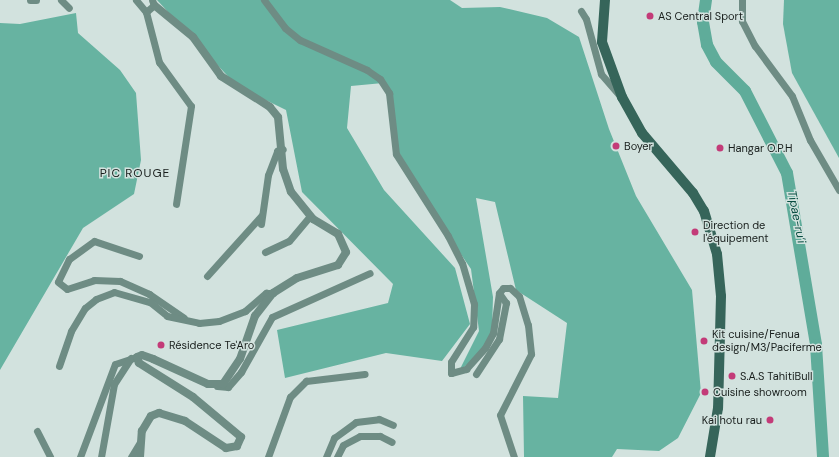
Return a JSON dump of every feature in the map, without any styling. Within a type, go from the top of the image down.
[{"type":"main road","points":[[606,0],[602,42],[622,97],[642,133],[693,193],[704,211],[717,254],[721,296],[718,419],[710,457]]},
{"type":"street","points":[[30,0],[36,0]]},
{"type":"street","points":[[61,0],[69,8]]},
{"type":"street","points":[[136,0],[146,12],[158,62],[192,106],[176,204]]},
{"type":"street","points":[[264,0],[285,28],[300,40],[367,70],[380,79],[389,93],[396,154],[451,243],[474,304],[473,327],[451,362],[451,373],[466,369],[485,348],[493,332],[498,293]]},
{"type":"street","points":[[742,0],[745,27],[792,96],[810,140],[839,190]]},
{"type":"street","points":[[146,12],[153,2],[193,37],[221,76],[270,107],[278,117],[286,181],[297,202],[310,216],[342,239],[346,252],[343,260],[328,271],[297,278],[273,293],[255,316],[237,366],[223,384],[216,386]]},
{"type":"street","points":[[581,12],[586,19],[601,74],[622,97]]},
{"type":"street","points":[[261,224],[261,216],[274,156],[283,149]]},
{"type":"street","points":[[207,276],[261,216]]},
{"type":"street","points":[[264,252],[289,241],[310,216]]},
{"type":"street","points":[[139,256],[94,241],[70,259],[58,282],[67,289],[94,280],[120,281],[150,294],[187,320]]},
{"type":"street","points":[[80,457],[88,441],[108,378],[115,364],[142,355],[216,386],[228,387],[234,380],[272,317],[370,273]]},
{"type":"street","points":[[498,293],[510,288],[519,296],[532,342],[528,366],[500,415],[514,457]]},
{"type":"street","points":[[59,366],[71,332],[85,308],[96,299],[114,292],[150,302],[167,316],[187,320],[219,321],[245,311],[266,293],[273,293]]},
{"type":"street","points":[[476,374],[499,339],[506,303],[498,293]]},
{"type":"street","points":[[131,457],[140,442],[150,418],[159,413],[184,421],[226,448],[237,446],[241,437],[193,397],[139,363],[134,358]]},
{"type":"street","points":[[101,457],[114,384],[134,358]]},
{"type":"street","points":[[268,457],[290,397],[306,381],[365,374]]},
{"type":"street","points":[[326,457],[334,438],[356,422],[379,419],[393,425]]},
{"type":"street","points":[[37,431],[50,457]]},
{"type":"street","points":[[337,457],[343,445],[360,436],[380,436],[392,442]]},
{"type":"street","points":[[140,442],[140,457]]},
{"type":"green space","points":[[157,0],[450,0],[462,8],[500,7],[547,18],[579,37],[609,129],[636,196],[692,290],[701,393],[678,438],[659,451],[617,449],[612,457],[524,457],[523,396],[558,398],[567,323],[516,290],[495,202],[476,198],[493,297],[492,330],[480,354],[459,371],[479,331],[471,269],[415,187],[393,139],[390,93],[383,83],[351,86],[347,128],[384,190],[455,268],[470,324],[442,361],[386,353],[285,378],[277,330],[388,303],[393,284],[302,192],[286,110],[237,86]]},
{"type":"green space","points":[[784,0],[839,0],[839,158],[792,73],[783,24]]},
{"type":"green space","points":[[76,13],[78,33],[120,70],[136,93],[141,160],[134,194],[83,228],[0,370],[0,23],[20,24]]},
{"type":"waterway","name":"Tipae-ru’i","points":[[706,0],[703,22],[707,45],[716,62],[745,91],[787,173],[816,345],[823,457]]},
{"type":"place","name":"AS Central Sport","points":[[650,16]]},
{"type":"place","name":"Boyer","points":[[616,146]]},
{"type":"place","name":"Hangar O.P.H","points":[[720,148]]},
{"type":"place","name":"Direction de l'équipement","points":[[695,232]]},
{"type":"place","name":"Kit cuisine/Fenua design/M3/Paciferme","points":[[704,341]]},
{"type":"place","name":"Résidence Te'Aro","points":[[161,345]]},
{"type":"place","name":"S.A.S TahitiBull","points":[[732,376]]},
{"type":"place","name":"Cuisine showroom","points":[[705,392]]},
{"type":"place","name":"Kai hotu rau","points":[[770,420]]},
{"type":"district","name":"PIC ROUGE","points":[[135,174]]}]
